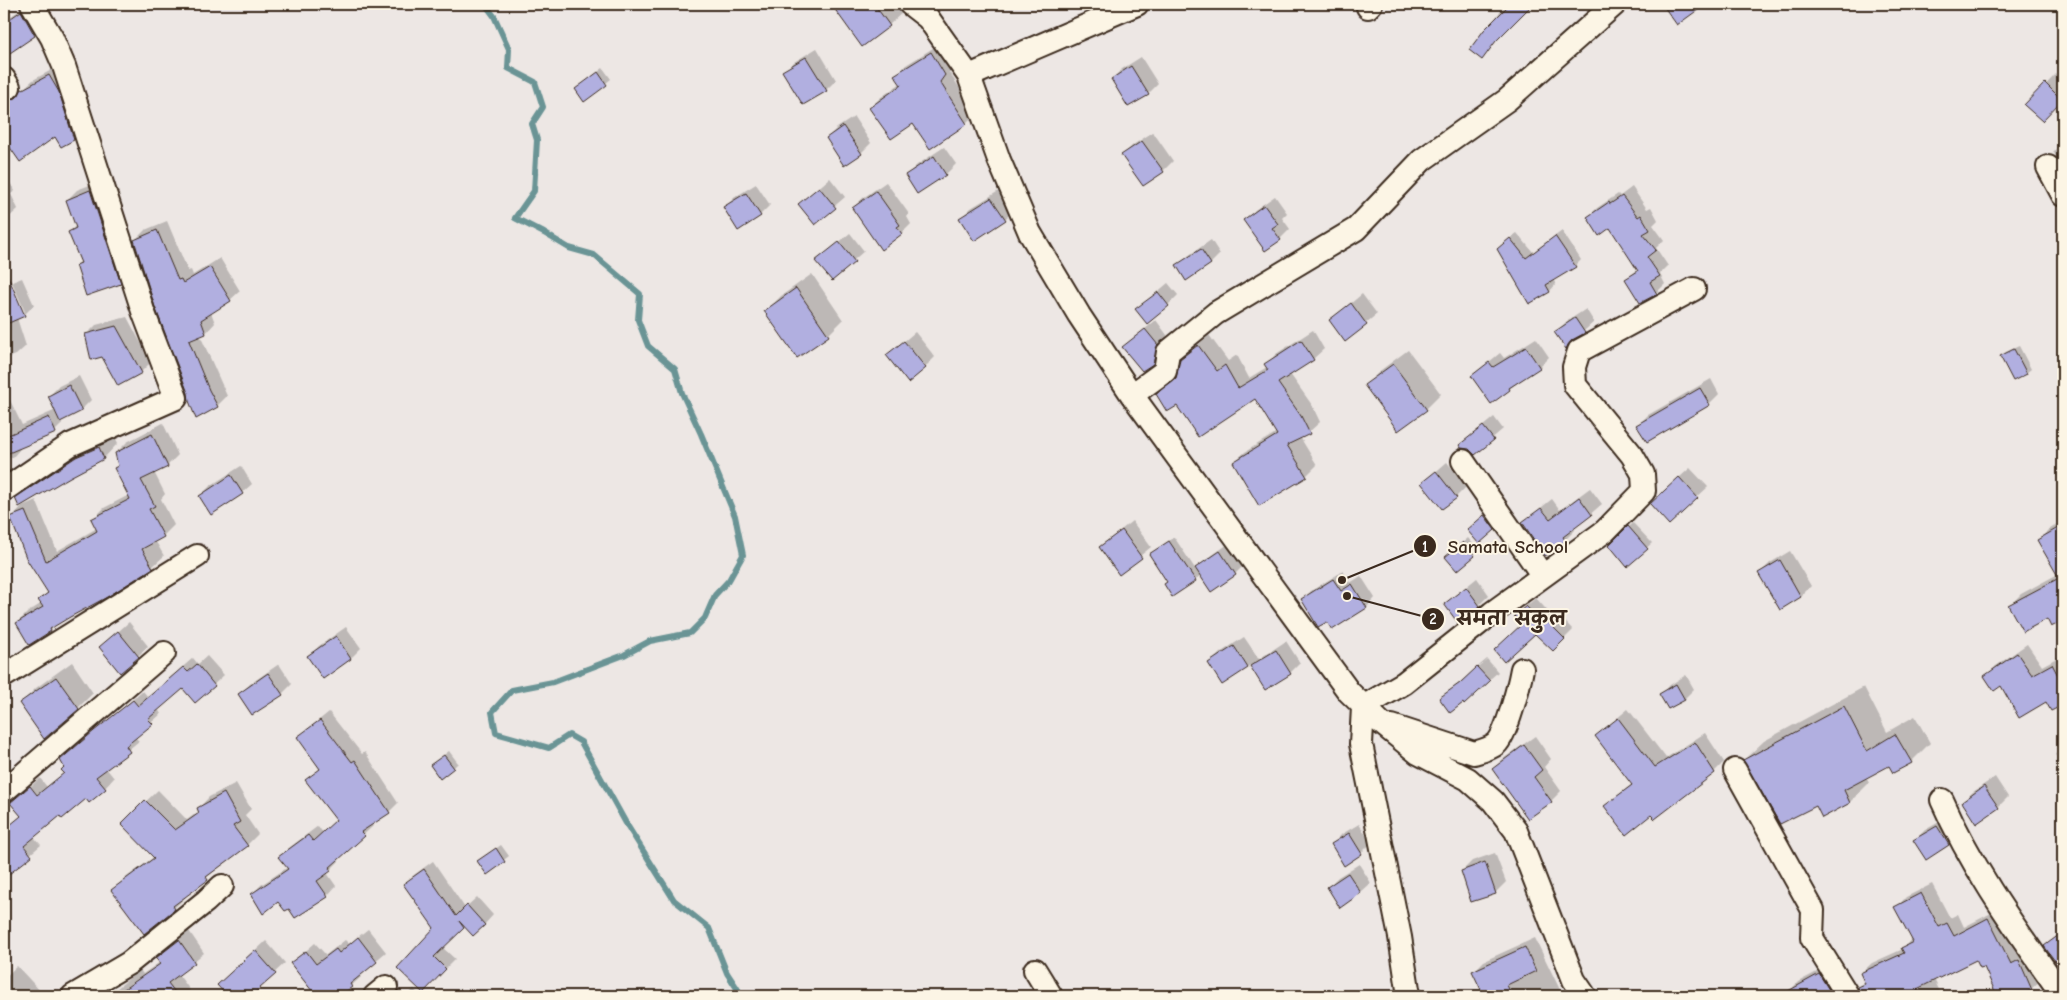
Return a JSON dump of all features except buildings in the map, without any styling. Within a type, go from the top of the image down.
[{"type":"street","points":[[4,490],[70,445],[176,398],[143,312],[64,66],[52,38],[32,4]]},
{"type":"street","points":[[910,4],[928,18],[969,76],[999,160],[1030,233],[1079,315],[1132,396],[1349,692],[1363,707],[1418,753],[1468,779],[1481,789],[1516,831],[1574,980],[1584,996]]},
{"type":"street","points":[[969,76],[1137,4]]},
{"type":"street","points":[[1132,396],[1165,371],[1168,352],[1216,313],[1356,229],[1422,160],[1507,100],[1615,4]]},
{"type":"street","points":[[2048,167],[2063,196]]},
{"type":"street","points":[[1363,707],[1404,682],[1492,613],[1605,531],[1644,491],[1643,474],[1632,455],[1575,386],[1574,367],[1579,351],[1694,289]]},
{"type":"street","points":[[1462,461],[1543,576]]},
{"type":"street","points":[[4,676],[197,556]]},
{"type":"street","points":[[4,791],[164,653]]},
{"type":"street","points":[[1380,722],[1474,753],[1485,750],[1497,743],[1514,705],[1522,669]]},
{"type":"street","points":[[1363,707],[1361,744],[1400,937],[1409,996]]},
{"type":"street","points":[[1735,770],[1813,910],[1812,938],[1848,996]]},
{"type":"street","points":[[1942,800],[1955,830],[1998,903],[2063,996]]},
{"type":"street","points":[[72,996],[129,963],[222,886]]},
{"type":"street","points":[[1035,970],[1051,996]]},
{"type":"waterway","points":[[485,4],[494,16],[509,49],[508,68],[535,82],[543,107],[532,124],[537,140],[534,191],[515,218],[569,248],[594,255],[640,294],[638,320],[648,346],[675,369],[682,393],[735,516],[743,555],[729,580],[715,595],[705,618],[690,633],[650,641],[624,655],[553,682],[512,690],[492,712],[496,733],[549,748],[569,735],[581,742],[627,825],[674,900],[709,928],[727,973],[742,996]]},
{"type":"place","name":"Samata School","points":[[1342,580]]},
{"type":"place","name":"समता सकुल","points":[[1347,596]]}]
